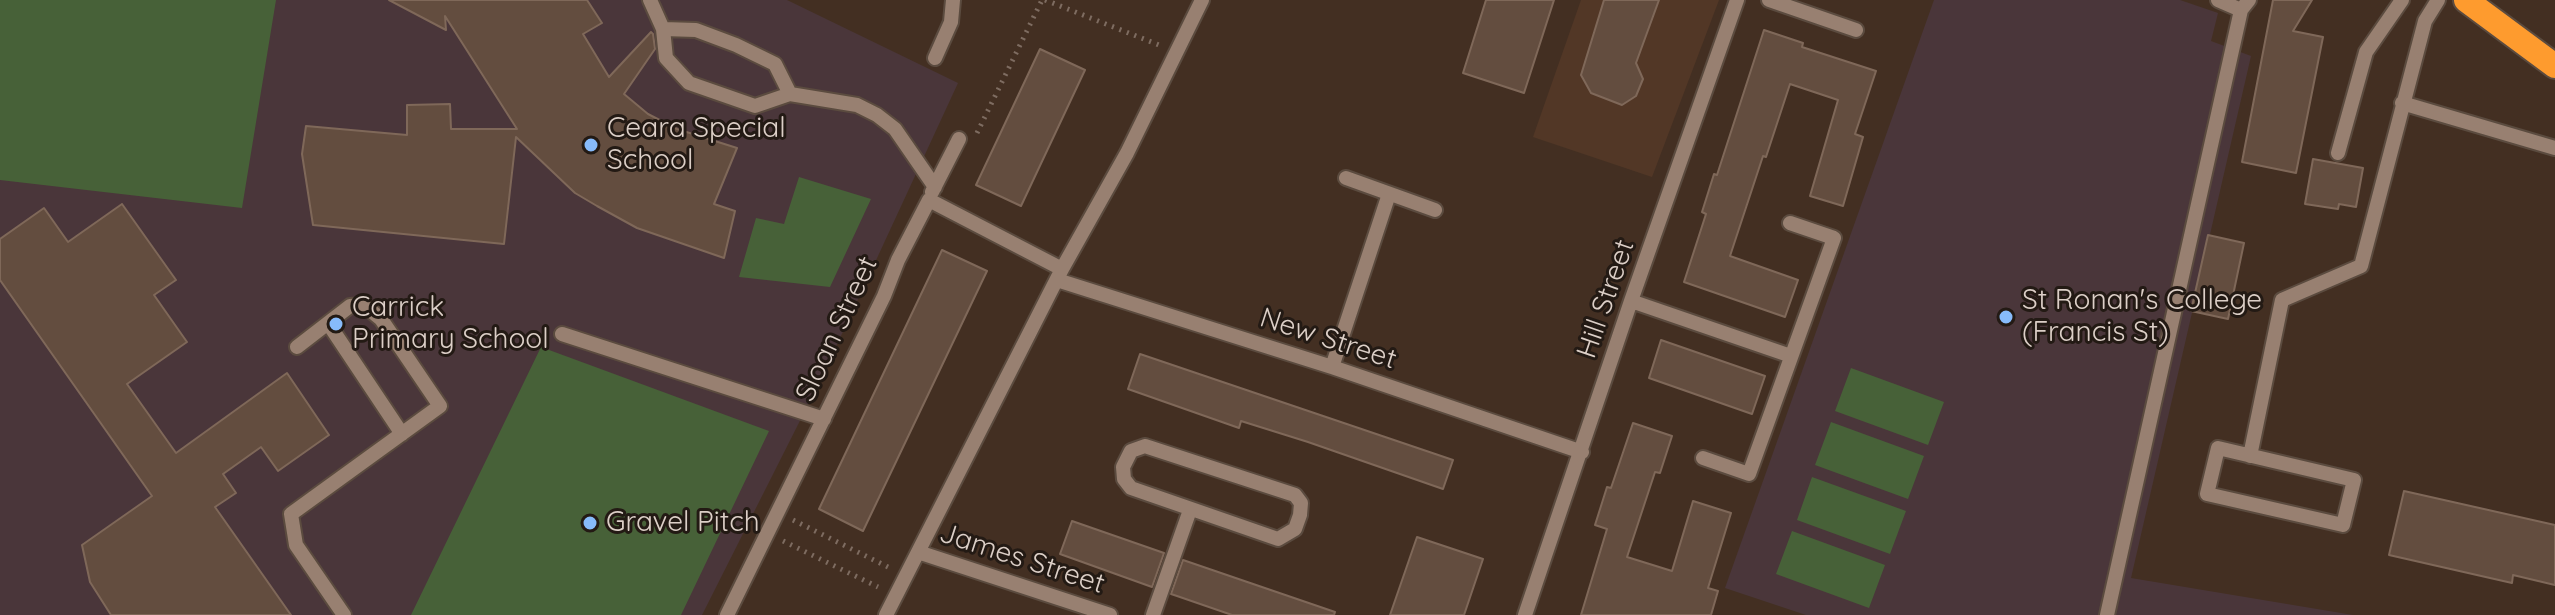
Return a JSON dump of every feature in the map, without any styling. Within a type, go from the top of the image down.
[{"type":"highway","points":[[2468,1],[2555,66]]},
{"type":"street","points":[[650,0],[663,29],[666,58],[689,83],[755,106],[790,94],[857,105],[877,115],[895,129],[932,193],[1060,274]]},
{"type":"street","points":[[935,58],[951,22],[953,0]]},
{"type":"street","points":[[886,615],[1060,274],[1127,153],[1202,0]]},
{"type":"street","name":"Hill Street","points":[[1525,615],[1737,0]]},
{"type":"street","points":[[1769,0],[1856,30]]},
{"type":"street","points":[[2107,615],[2245,5],[2218,0]]},
{"type":"street","points":[[2338,153],[2366,52],[2402,0]]},
{"type":"street","points":[[2250,456],[2282,300],[2361,266],[2425,21],[2438,0]]},
{"type":"street","points":[[663,29],[696,30],[775,64],[790,94]]},
{"type":"street","points":[[2402,103],[2555,148]]},
{"type":"street","name":"Sloan Street","points":[[727,615],[959,139]]},
{"type":"street","points":[[1346,178],[1435,210]]},
{"type":"street","points":[[1332,367],[1389,194]]},
{"type":"street","points":[[1703,458],[1749,474],[1834,238],[1790,223]]},
{"type":"street","name":"New Street","points":[[1060,274],[1582,452]]},
{"type":"street","points":[[1631,301],[1791,356]]},
{"type":"street","points":[[297,347],[350,306],[364,305],[381,319],[440,406],[291,514],[296,545],[344,615]]},
{"type":"street","points":[[328,323],[402,434]]},
{"type":"street","points":[[562,334],[824,419]]},
{"type":"street","points":[[1145,446],[1295,495],[1301,503],[1295,529],[1278,539],[1190,510],[1131,488],[1124,479],[1123,467],[1131,451],[1145,446]]},
{"type":"street","points":[[2218,448],[2250,456],[2354,480],[2343,525],[2207,494],[2218,448]]},
{"type":"street","points":[[1153,615],[1190,510]]},
{"type":"street","name":"James Street","points":[[918,552],[1110,615]]},
{"type":"path","points":[[959,139],[976,136],[1044,0],[1176,52]]},
{"type":"path","points":[[778,513],[906,575]]},
{"type":"path","points":[[767,534],[896,596]]},
{"type":"shaded area","name":"Carrick Primary School","points":[[0,0],[787,0],[958,83],[822,377],[702,615],[0,615]]},
{"type":"shaded area","points":[[1581,0],[1719,0],[1652,177],[1533,137]]},
{"type":"shaded area","name":"St Ronan's College (Francis St)","points":[[1934,0],[2180,0],[2218,13],[2211,41],[2251,56],[2131,578],[2353,615],[1806,615],[1725,588]]},
{"type":"green space","points":[[0,0],[276,0],[242,208],[0,180]]},
{"type":"green space","points":[[799,177],[871,199],[830,287],[739,277],[756,218],[784,224]]},
{"type":"green space","name":"Gravel Pitch","points":[[541,347],[769,431],[681,615],[411,615]]},
{"type":"green space","points":[[1851,368],[1944,402],[1928,445],[1835,411]]},
{"type":"green space","points":[[1831,422],[1924,456],[1908,499],[1815,465]]},
{"type":"green space","points":[[1812,477],[1906,511],[1890,554],[1797,520]]},
{"type":"green space","points":[[1792,531],[1885,565],[1869,608],[1776,574]]},
{"type":"building","points":[[389,0],[587,0],[602,23],[583,34],[609,77],[651,32],[655,49],[624,94],[648,114],[677,129],[737,148],[714,204],[735,211],[724,258],[637,228],[597,206],[575,193],[516,137],[504,244],[313,225],[302,154],[306,126],[407,135],[407,105],[450,104],[451,129],[517,129],[445,16],[446,30]]},
{"type":"building","points":[[1486,0],[1554,0],[1524,93],[1463,73]]},
{"type":"building","points":[[1604,0],[1659,0],[1636,63],[1643,79],[1636,96],[1622,105],[1591,93],[1581,75]]},
{"type":"building","points":[[2273,0],[2312,0],[2293,31],[2323,37],[2296,173],[2242,162]]},
{"type":"building","points":[[1764,30],[1803,43],[1802,47],[1876,71],[1855,134],[1863,137],[1843,206],[1810,196],[1838,100],[1790,84],[1766,157],[1763,156],[1730,256],[1798,280],[1785,317],[1684,282],[1706,214],[1702,212],[1714,174],[1717,175]]},
{"type":"building","points":[[1040,49],[1085,70],[1021,206],[976,185]]},
{"type":"building","points":[[2313,159],[2363,168],[2356,207],[2339,204],[2338,209],[2305,204]]},
{"type":"building","points":[[122,204],[176,280],[154,295],[187,342],[127,384],[176,453],[287,373],[329,435],[278,471],[261,447],[223,474],[236,493],[215,507],[291,615],[111,615],[90,582],[82,545],[152,496],[0,280],[0,239],[44,208],[68,242]]},
{"type":"building","points":[[2208,235],[2244,243],[2228,319],[2191,311]]},
{"type":"building","points":[[942,250],[987,271],[863,531],[819,509]]},
{"type":"building","points":[[1661,340],[1765,376],[1752,414],[1649,378]]},
{"type":"building","points":[[1140,354],[1453,460],[1443,489],[1308,442],[1241,421],[1239,428],[1128,389]]},
{"type":"building","points":[[1633,423],[1672,436],[1660,473],[1655,472],[1627,557],[1672,571],[1693,501],[1731,513],[1708,588],[1718,591],[1711,615],[1581,615],[1607,529],[1595,525]]},
{"type":"building","points":[[2404,491],[2555,525],[2555,585],[2513,575],[2512,583],[2389,555]]},
{"type":"building","points":[[1072,521],[1164,553],[1152,587],[1060,554]]},
{"type":"building","points":[[1417,537],[1483,559],[1464,615],[1390,615]]},
{"type":"building","points":[[1183,560],[1335,612],[1334,615],[1232,615],[1171,594]]},
{"type":"place","name":"Ceara Special School","points":[[591,145]]},
{"type":"place","name":"St Ronan's College (Francis St)","points":[[2006,317]]},
{"type":"place","name":"Carrick Primary School","points":[[336,324]]},
{"type":"place","name":"Gravel Pitch","points":[[590,523]]}]
